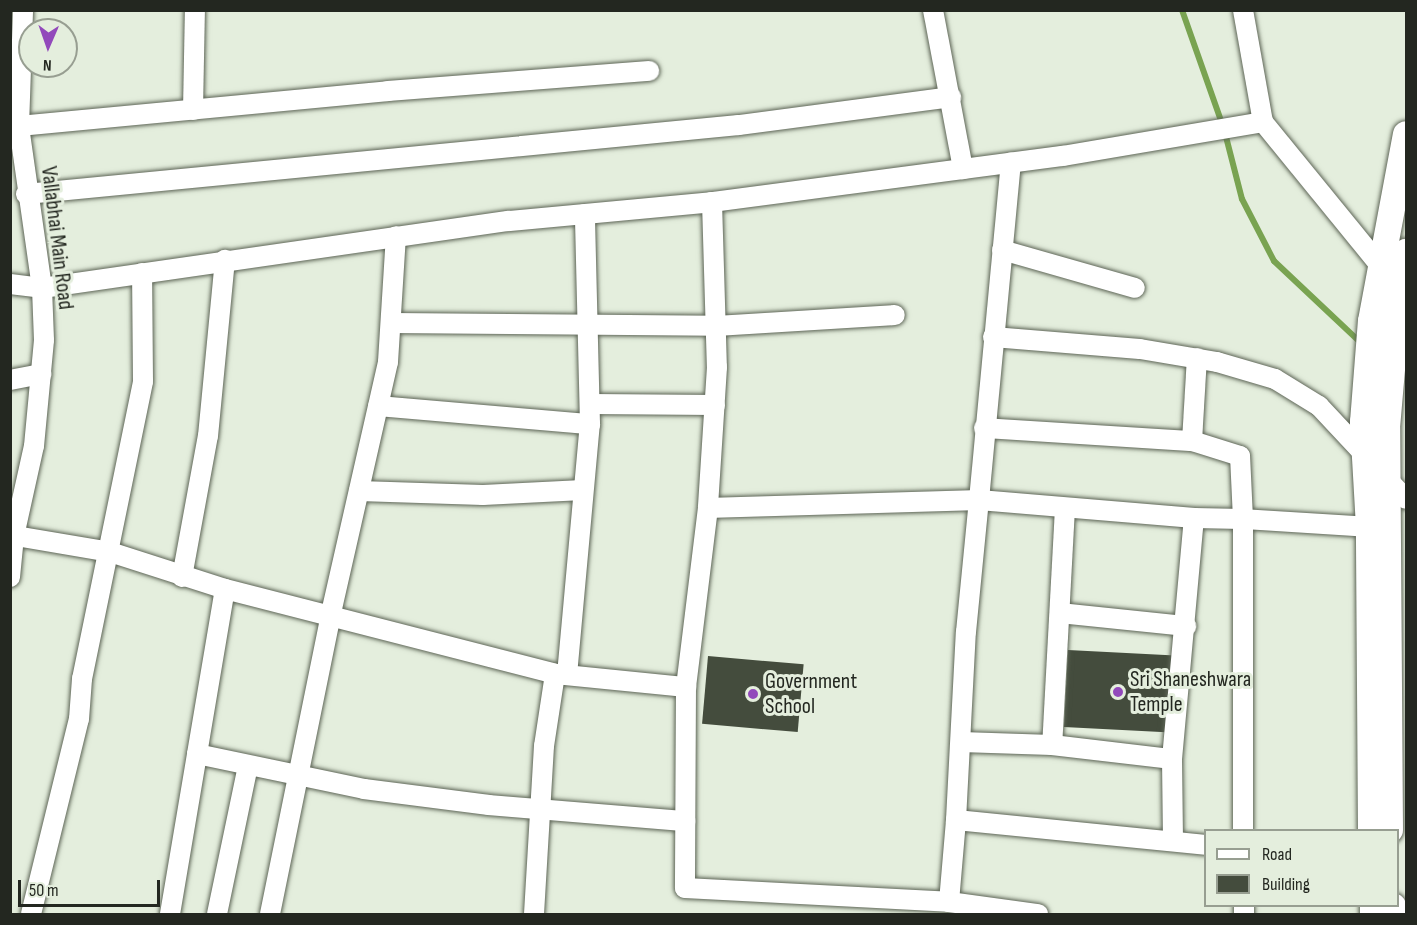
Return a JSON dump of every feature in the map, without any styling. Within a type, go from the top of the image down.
[{"type":"main road","points":[[1390,829],[1398,492],[1375,425],[1371,321],[1407,134]]},
{"type":"main road","points":[[1371,829],[1369,527],[1365,459],[1375,425],[1396,328],[1407,252]]},
{"type":"street","name":"Vallabhai Main Road","points":[[10,577],[12,536],[34,446],[41,374],[42,288],[26,194],[19,126],[23,10]]},
{"type":"street","points":[[193,110],[195,10]]},
{"type":"street","points":[[933,10],[963,169]]},
{"type":"street","points":[[1243,10],[1263,122],[1403,292]]},
{"type":"street","points":[[19,126],[650,71]]},
{"type":"street","points":[[26,194],[739,125],[951,97]]},
{"type":"street","points":[[10,284],[42,288],[396,236],[712,202],[1011,163],[1263,122]]},
{"type":"street","points":[[949,902],[984,428],[1011,163]]},
{"type":"street","points":[[712,202],[716,326],[715,405],[708,508],[686,687],[685,888],[949,902],[1038,915]]},
{"type":"street","points":[[534,915],[544,746],[561,674],[590,424],[585,214]]},
{"type":"street","points":[[270,915],[331,613],[388,362],[396,236]]},
{"type":"street","points":[[1002,250],[1135,288]]},
{"type":"street","points":[[183,577],[208,436],[225,260]]},
{"type":"street","points":[[31,915],[79,719],[82,679],[110,552],[143,381],[142,273]]},
{"type":"street","points":[[391,323],[588,327],[716,326],[895,315]]},
{"type":"street","points":[[993,337],[1197,358],[1251,370],[1295,389],[1319,406],[1365,459],[1398,492]]},
{"type":"street","points":[[1192,441],[1197,358]]},
{"type":"street","points":[[10,380],[41,374]]},
{"type":"street","points":[[590,404],[715,405]]},
{"type":"street","points":[[378,406],[590,424]]},
{"type":"street","points":[[984,428],[1192,441],[1240,456],[1243,519],[1243,829]]},
{"type":"street","points":[[359,491],[483,495],[584,490]]},
{"type":"street","points":[[708,508],[979,500],[1194,518],[1369,527]]},
{"type":"street","points":[[1052,745],[1065,508]]},
{"type":"street","points":[[1173,842],[1172,759],[1186,626],[1194,518]]},
{"type":"street","points":[[12,536],[110,552],[225,589],[331,613],[561,674],[686,687]]},
{"type":"street","points":[[170,915],[225,589]]},
{"type":"street","points":[[1060,614],[1186,626]]},
{"type":"street","points":[[961,742],[1052,745],[1172,759]]},
{"type":"street","points":[[197,754],[364,789],[540,809],[685,821]]},
{"type":"street","points":[[217,915],[248,765]]},
{"type":"street","points":[[956,820],[1204,845]]},
{"type":"building","name":"Sri Shaneshwara Temple","points":[[1068,650],[1175,656],[1171,732],[1064,727]]},
{"type":"building","name":"Government School","points":[[708,656],[804,664],[798,732],[702,724]]},
{"type":"waterway","points":[[1182,10],[1224,129],[1242,199],[1274,261],[1363,345]]},
{"type":"place","name":"Sri Shaneshwara Temple","points":[[1118,692]]},
{"type":"place","name":"Government School","points":[[753,694]]}]
